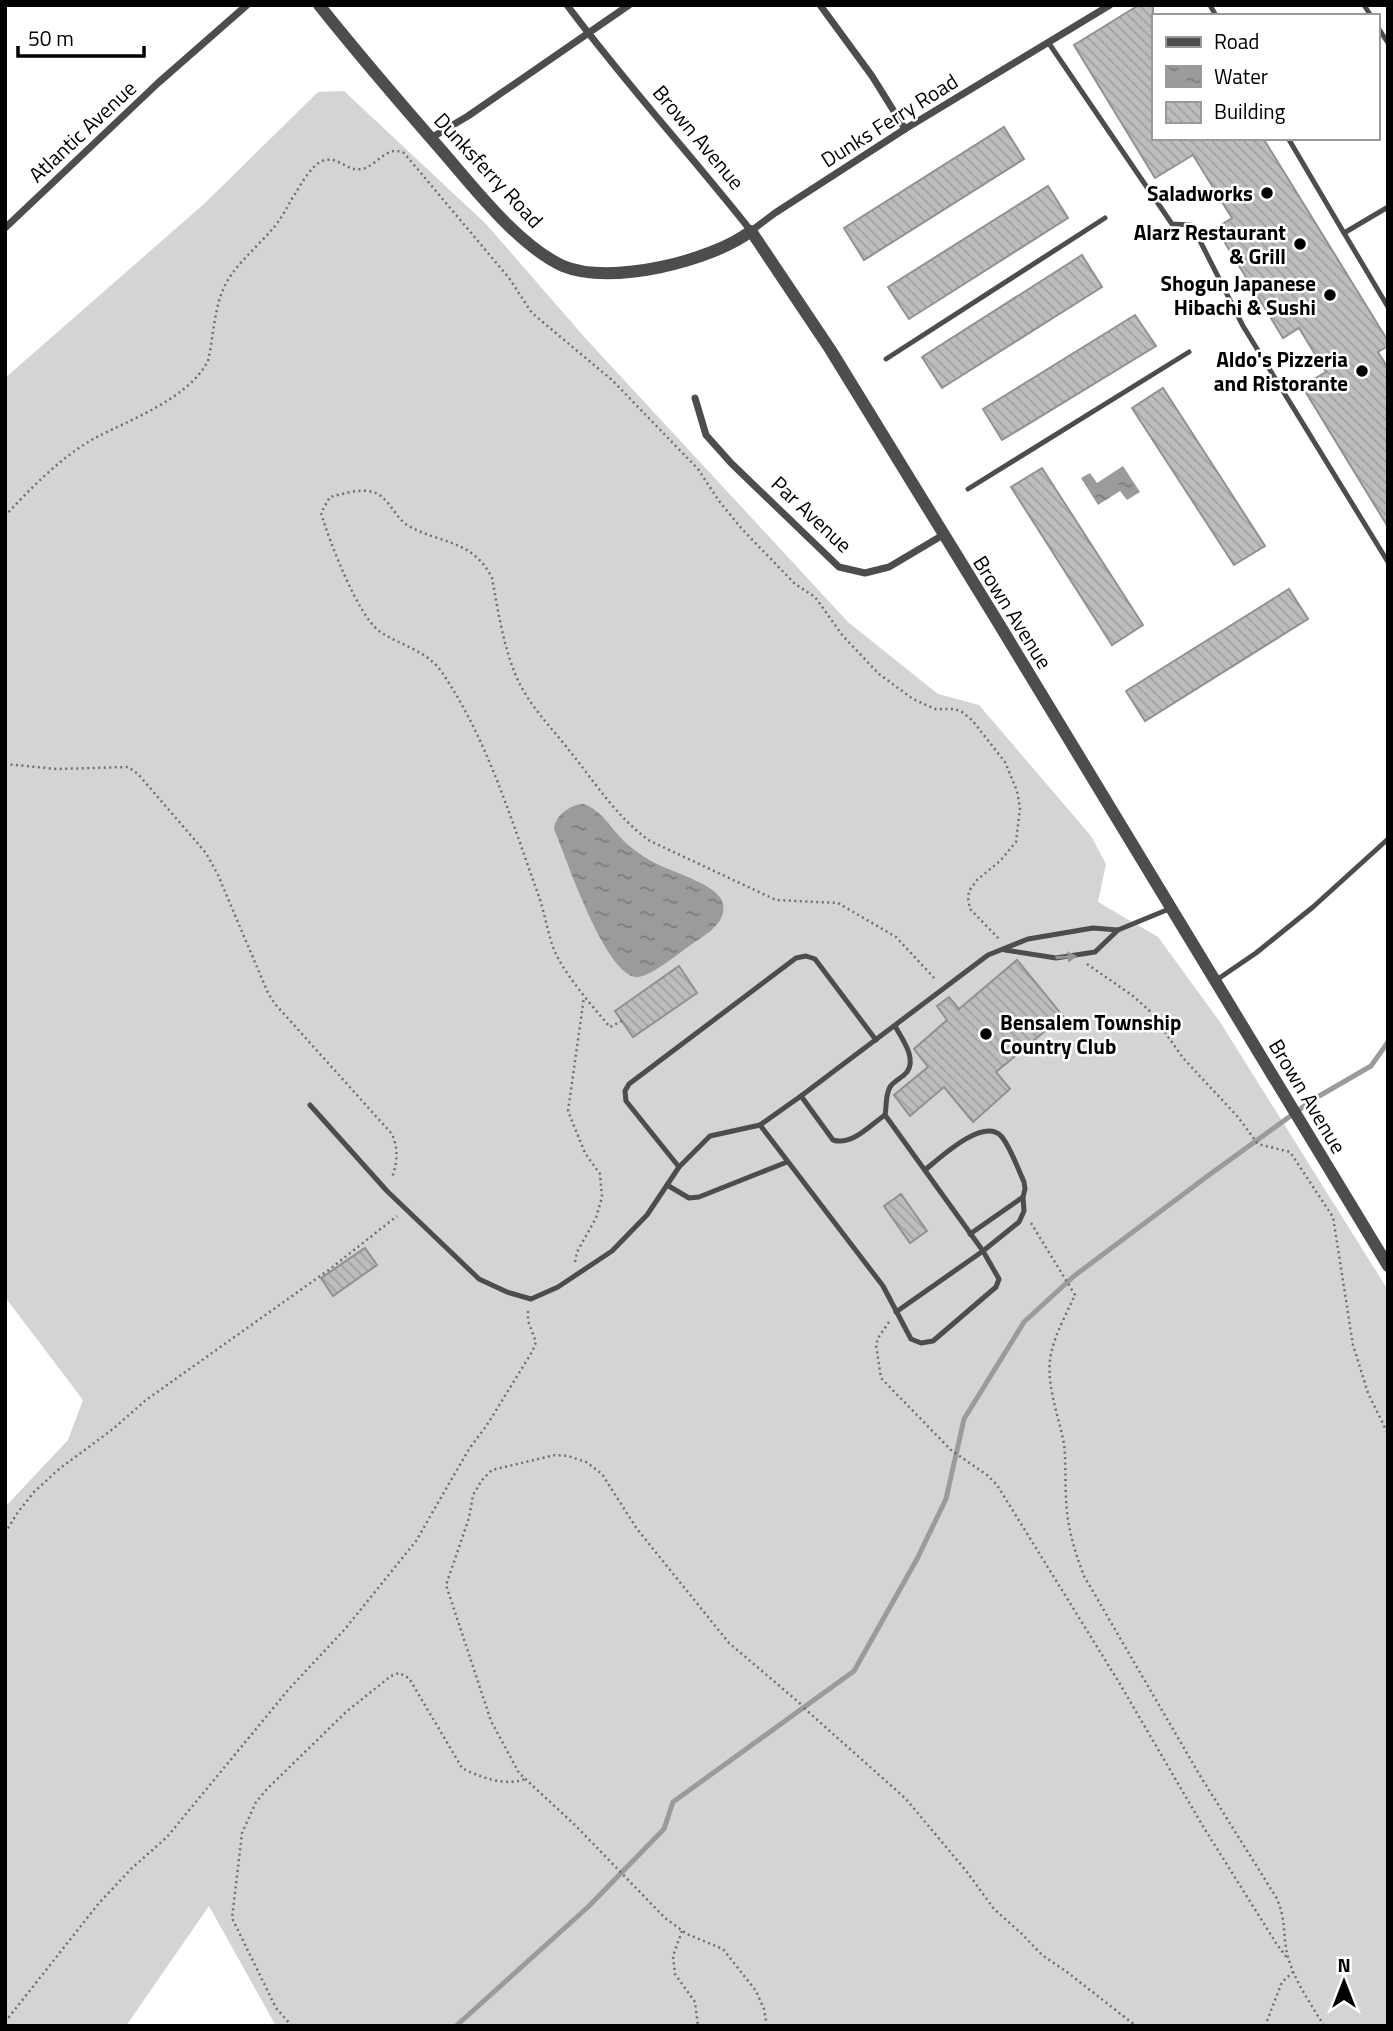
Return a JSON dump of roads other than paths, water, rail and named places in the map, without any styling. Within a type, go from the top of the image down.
[{"type":"street","name":"Atlantic Avenue","points":[[5,228],[169,74],[247,5]]},
{"type":"street","name":"Dunksferry Road","points":[[319,5],[431,138],[511,226],[548,257],[582,272],[611,274],[645,270],[723,249],[751,231]]},
{"type":"street","name":"Brown Avenue","points":[[567,5],[751,231],[830,349],[1388,1266]]},
{"type":"street","points":[[431,138],[468,117],[629,5]]},
{"type":"street","points":[[820,5],[872,76],[905,129]]},
{"type":"street","name":"Dunks Ferry Road","points":[[751,231],[905,129],[1110,5]]},
{"type":"street","name":"Par Avenue","points":[[695,398],[706,435],[731,463],[839,567],[865,573],[890,568],[943,535]]},
{"type":"lane","points":[[1048,42],[1172,224],[1192,225],[1243,326],[1388,562]]},
{"type":"lane","points":[[1289,140],[1388,307]]},
{"type":"lane","points":[[1344,233],[1388,207]]},
{"type":"lane","points":[[886,359],[1105,218]]},
{"type":"lane","points":[[968,489],[1189,352]]},
{"type":"lane","points":[[1215,981],[1314,907],[1388,839]]},
{"type":"lane","points":[[1005,950],[1056,958],[1095,952],[1118,930],[1170,908]]},
{"type":"lane","points":[[310,1105],[387,1191],[479,1279],[531,1299],[558,1287],[612,1251],[647,1215],[679,1167],[710,1136],[760,1125],[988,955],[1028,939],[1093,928],[1118,930]]},
{"type":"lane","points":[[679,1167],[626,1101],[625,1091],[629,1084],[796,958],[806,956],[815,959],[876,1040]]},
{"type":"lane","points":[[760,1125],[883,1286],[911,1339],[921,1343],[933,1341],[996,1287],[999,1279],[983,1251],[884,1115],[887,1094],[892,1084],[906,1074],[911,1064],[910,1054],[895,1026]]},
{"type":"lane","points":[[802,1096],[833,1140],[841,1142],[850,1140],[884,1115]]},
{"type":"lane","points":[[896,1312],[983,1251],[1019,1222],[1024,1210],[1024,1182],[1000,1135],[990,1130],[978,1131],[925,1170]]},
{"type":"lane","points":[[667,1185],[689,1198],[699,1197],[786,1162]]},
{"type":"lane","points":[[970,1234],[1023,1197]]},
{"type":"water","points":[[1123,466],[1140,492],[1127,500],[1120,491],[1098,505],[1081,478],[1090,473],[1097,483]]},
{"type":"water","points":[[583,804],[601,815],[626,843],[640,854],[705,885],[720,897],[723,904],[722,917],[714,928],[644,976],[638,977],[626,972],[613,959],[588,914],[554,829],[564,812]]},
{"type":"waterway","points":[[456,2026],[588,1907],[664,1829],[673,1802],[854,1671],[917,1559],[946,1499],[964,1419],[1024,1322],[1074,1276],[1209,1175],[1314,1099],[1371,1066],[1388,1042]]},
{"type":"place","name":"Saladworks","points":[[1267,193]]},
{"type":"place","name":"Alarz Restaurant & Grill","points":[[1300,244]]},
{"type":"place","name":"Shogun Japanese Hibachi & Sushi","points":[[1330,295]]},
{"type":"place","name":"Aldo's Pizzeria and Ristorante","points":[[1362,371]]},
{"type":"place","name":"Bensalem Township Country Club","points":[[986,1034]]}]
